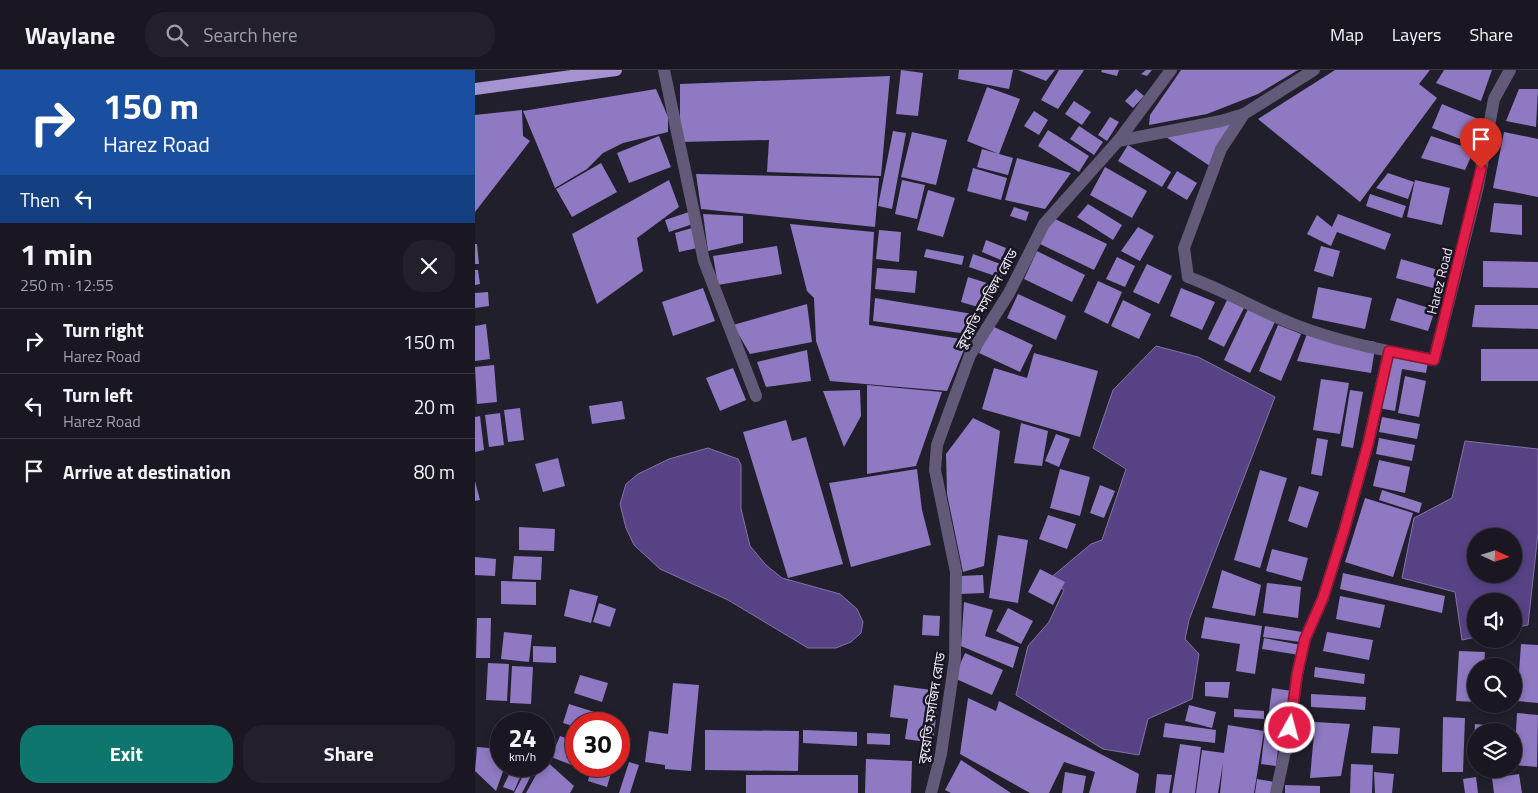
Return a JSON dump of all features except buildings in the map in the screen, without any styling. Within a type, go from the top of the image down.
[{"type":"main road","points":[[475,89],[616,70]]},
{"type":"street","points":[[664,70],[704,261],[756,396]]},
{"type":"street","name":"কুয়েতি মসজিদ রোড","points":[[931,793],[941,754],[955,659],[956,572],[935,470],[937,445],[970,355],[1009,293],[1044,224],[1118,141],[1171,70]]},
{"type":"street","points":[[1118,141],[1221,121],[1244,114],[1314,70]]},
{"type":"street","name":"Harez Road","points":[[1244,114],[1221,149],[1184,248],[1188,277],[1212,285],[1293,324],[1389,351],[1434,360],[1478,186],[1494,99],[1510,70]]},
{"type":"street","points":[[1276,793],[1290,728],[1297,675],[1305,639],[1323,598],[1344,531],[1368,444],[1389,351]]},
{"type":"shaded area","points":[[1156,346],[1198,357],[1275,397],[1189,620],[1185,639],[1199,654],[1192,699],[1148,719],[1139,755],[1103,749],[1016,695],[1028,646],[1049,622],[1064,590],[1048,580],[1091,544],[1102,540],[1126,469],[1093,448],[1113,390]]},
{"type":"shaded area","points":[[1465,441],[1538,449],[1538,533],[1528,625],[1522,626],[1522,593],[1467,593],[1467,639],[1462,640],[1455,592],[1402,578],[1414,518],[1452,498]]},
{"type":"shaded area","points":[[708,448],[738,459],[741,465],[741,509],[750,546],[766,565],[782,578],[840,594],[857,609],[863,622],[861,633],[851,642],[836,648],[808,648],[728,600],[660,569],[634,545],[626,528],[620,504],[626,484],[638,474],[669,459]]},
{"type":"route","points":[[1290,728],[1297,675],[1305,639],[1323,598],[1344,531],[1368,444],[1389,351],[1434,360],[1481,169]]}]
